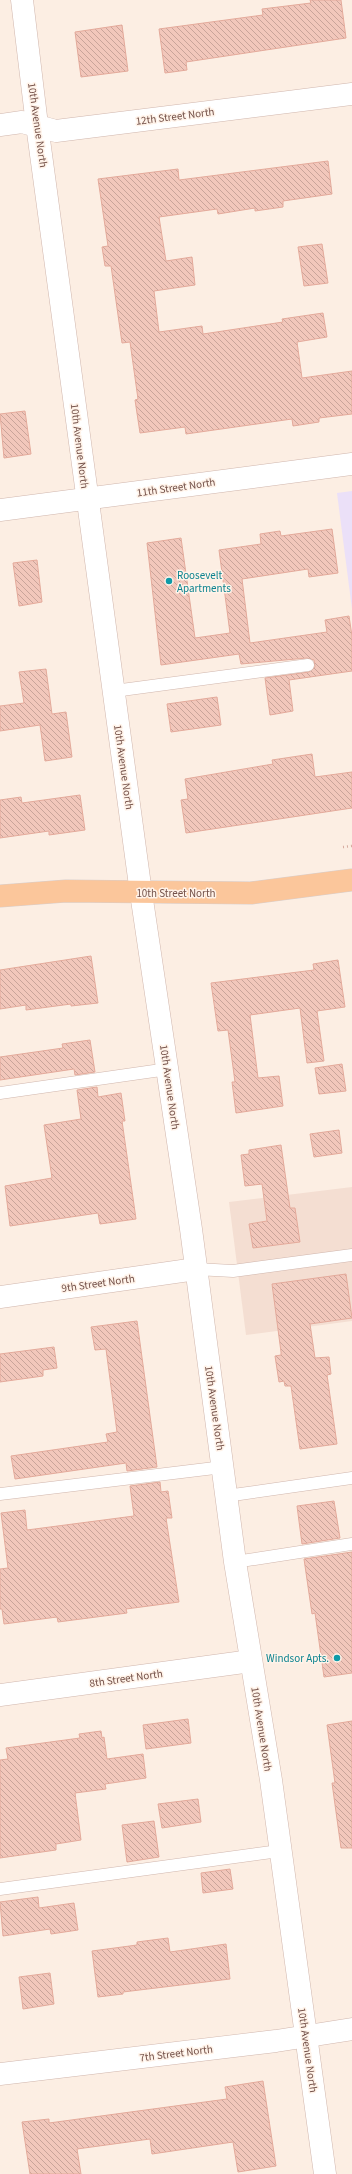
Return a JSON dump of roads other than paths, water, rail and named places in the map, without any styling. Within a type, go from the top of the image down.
[{"type":"main road","name":"10th Street North","points":[[0,896],[66,891],[251,893],[352,880]]},
{"type":"street","name":"10th Avenue North","points":[[22,0],[37,125],[141,893],[196,1268],[235,1562],[270,1780],[279,1851],[307,2036],[325,2174]]},
{"type":"street","name":"12th Street North","points":[[0,125],[22,122],[56,131],[352,94]]},
{"type":"street","name":"11th Street North","points":[[0,510],[87,500],[352,464]]},
{"type":"street","name":"9th Street North","points":[[0,1297],[196,1268]]},
{"type":"street","name":"8th Street North","points":[[0,1695],[251,1661]]},
{"type":"street","name":"7th Street North","points":[[0,2074],[276,2041],[352,2029]]},
{"type":"lane","points":[[114,692],[308,665]]},
{"type":"lane","points":[[0,1093],[168,1069]]},
{"type":"lane","points":[[196,1268],[233,1271],[352,1255]]},
{"type":"lane","points":[[0,1494],[223,1467]]},
{"type":"lane","points":[[226,1496],[352,1478]]},
{"type":"lane","points":[[235,1562],[352,1544]]},
{"type":"lane","points":[[0,1889],[279,1851]]},
{"type":"place","name":"Roosevelt Apartments","points":[[169,581]]},
{"type":"place","name":"Windsor Apts.","points":[[337,1658]]}]
